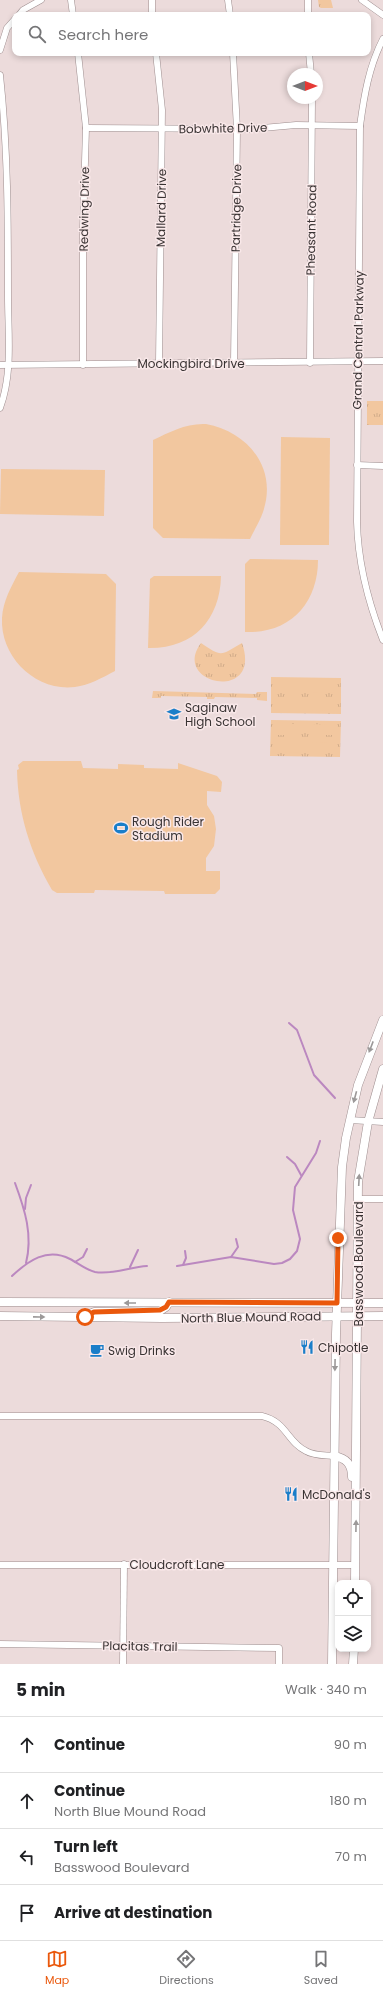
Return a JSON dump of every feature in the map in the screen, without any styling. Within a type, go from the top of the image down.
[{"type":"main road","name":"Basswood Boulevard","points":[[332,1664],[339,1202],[343,1157],[350,1120],[366,1062],[383,1020]]},
{"type":"main road","name":"Basswood Boulevard","points":[[354,1580],[358,1200],[360,1167],[368,1122],[383,1068]]},
{"type":"main road","name":"North Blue Mound Road","points":[[0,1302],[383,1303]]},
{"type":"main road","points":[[85,1317],[94,1312],[160,1310],[166,1307],[169,1302]]},
{"type":"main road","name":"North Blue Mound Road","points":[[0,1316],[383,1316]]},
{"type":"main road","points":[[334,1456],[344,1458],[349,1463],[352,1472],[352,1480],[356,1489]]},
{"type":"main road","points":[[353,1664],[354,1652]]},
{"type":"street","points":[[21,12],[41,0]]},
{"type":"street","points":[[71,0],[73,12]]},
{"type":"street","points":[[152,0],[152,12]]},
{"type":"street","points":[[228,0],[230,12]]},
{"type":"street","points":[[308,0],[308,12]]},
{"type":"street","points":[[362,0],[383,15]]},
{"type":"street","points":[[0,50],[7,28],[12,22]]},
{"type":"street","name":"Grand Central Parkway","points":[[383,39],[363,98],[360,126],[357,362],[357,522],[359,557],[368,597],[383,640]]},
{"type":"street","name":"Redwing Drive","points":[[78,56],[86,128],[83,229],[84,365]]},
{"type":"street","name":"Mallard Drive","points":[[156,56],[161,92],[162,128],[159,363]]},
{"type":"street","name":"Partridge Drive","points":[[233,56],[237,129],[234,363]]},
{"type":"street","points":[[309,56],[310,68]]},
{"type":"street","points":[[0,75],[5,124],[8,365],[5,390],[0,408]]},
{"type":"street","name":"Pheasant Road","points":[[310,363],[312,104]]},
{"type":"street","name":"Bobwhite Drive","points":[[86,128],[237,129],[313,125],[360,126]]},
{"type":"street","name":"Mockingbird Drive","points":[[0,365],[310,363],[383,361]]},
{"type":"street","points":[[357,466],[383,466]]},
{"type":"street","points":[[350,1120],[383,1122]]},
{"type":"street","points":[[358,1200],[383,1200]]},
{"type":"street","points":[[0,1416],[262,1416],[278,1423],[297,1445],[306,1452],[334,1456]]},
{"type":"street","points":[[123,1664],[124,1564]]},
{"type":"street","name":"Cloudcroft Lane","points":[[0,1565],[355,1565]]},
{"type":"street","name":"Placitas Trail","points":[[0,1644],[279,1648],[279,1664]]},
{"type":"green space","points":[[318,0],[331,0],[333,8],[319,7]]},
{"type":"green space","points":[[367,401],[383,401],[383,425],[367,425]]},
{"type":"green space","points":[[206,424],[221,428],[235,435],[256,454],[263,467],[267,496],[262,515],[250,539],[163,538],[153,528],[153,440],[185,427]]},
{"type":"green space","points":[[281,437],[330,438],[329,545],[280,545]]},
{"type":"green space","points":[[1,469],[105,470],[104,516],[0,514]]},
{"type":"green space","points":[[250,559],[318,560],[317,576],[313,590],[307,602],[298,613],[288,621],[275,628],[245,632],[245,564]]},
{"type":"green space","points":[[19,572],[106,574],[116,584],[115,671],[85,685],[61,687],[47,684],[34,678],[23,669],[7,646],[3,632],[2,618],[10,589]]},
{"type":"green space","points":[[154,576],[221,576],[216,606],[201,629],[191,637],[178,643],[164,647],[148,648],[150,579]]},
{"type":"green space","points":[[201,643],[217,653],[221,653],[242,643],[245,662],[240,674],[230,680],[218,681],[206,677],[197,669],[195,658]]},
{"type":"green space","points":[[271,677],[341,678],[341,714],[271,713]]},
{"type":"green space","points":[[278,682],[300,682],[300,692],[278,692]]},
{"type":"green space","points":[[313,682],[335,682],[335,693],[313,692]]},
{"type":"green space","points":[[153,691],[256,694],[257,692],[267,692],[267,701],[257,700],[257,698],[215,697],[214,699],[207,699],[207,697],[161,696],[161,698],[152,698]]},
{"type":"green space","points":[[277,699],[300,699],[300,710],[277,710]]},
{"type":"green space","points":[[312,700],[335,700],[335,711],[312,710]]},
{"type":"green space","points":[[271,720],[341,721],[340,757],[270,756]]},
{"type":"green space","points":[[277,724],[300,724],[300,735],[277,735]]},
{"type":"green space","points":[[312,724],[335,725],[335,735],[312,735]]},
{"type":"green space","points":[[277,742],[299,742],[299,753],[277,752]]},
{"type":"green space","points":[[312,742],[335,743],[335,753],[312,753]]},
{"type":"green space","name":"Rough Rider Stadium","points":[[23,761],[81,761],[83,768],[118,769],[118,764],[144,765],[144,768],[178,769],[178,763],[217,776],[222,782],[221,792],[207,791],[207,805],[214,816],[216,829],[214,846],[206,858],[206,871],[220,871],[220,889],[215,894],[165,894],[164,891],[95,890],[94,893],[57,893],[52,890],[37,861],[23,817],[17,770],[19,769],[18,765]]},
{"type":"waterway","points":[[289,1023],[297,1030],[314,1075],[335,1098]]},
{"type":"waterway","points":[[177,1266],[231,1257],[274,1264],[282,1263],[290,1259],[297,1251],[300,1239],[293,1210],[295,1187],[316,1153],[320,1141]]},
{"type":"waterway","points":[[287,1157],[295,1164],[301,1175]]},
{"type":"waterway","points":[[15,1183],[27,1223],[29,1242],[26,1263]]},
{"type":"waterway","points":[[25,1209],[26,1198],[31,1185]]},
{"type":"waterway","points":[[231,1257],[238,1247],[236,1239]]},
{"type":"waterway","points":[[75,1262],[83,1257],[87,1249]]},
{"type":"waterway","points":[[130,1267],[138,1250]]},
{"type":"waterway","points":[[183,1265],[186,1258],[185,1251]]},
{"type":"waterway","points":[[12,1276],[25,1265],[38,1257],[53,1254],[70,1259],[85,1268],[101,1273],[147,1266]]},
{"type":"place","name":"Saginaw High School","points":[[174,714]]},
{"type":"place","name":"Rough Rider Stadium","points":[[121,828]]},
{"type":"place","name":"Chipotle","points":[[307,1347]]},
{"type":"place","name":"Swig Drinks","points":[[97,1350]]},
{"type":"place","name":"McDonald's","points":[[291,1494]]},
{"type":"route","points":[[85,1317],[94,1312],[119,1310],[160,1310],[166,1307],[169,1302],[337,1303],[338,1238]]}]
